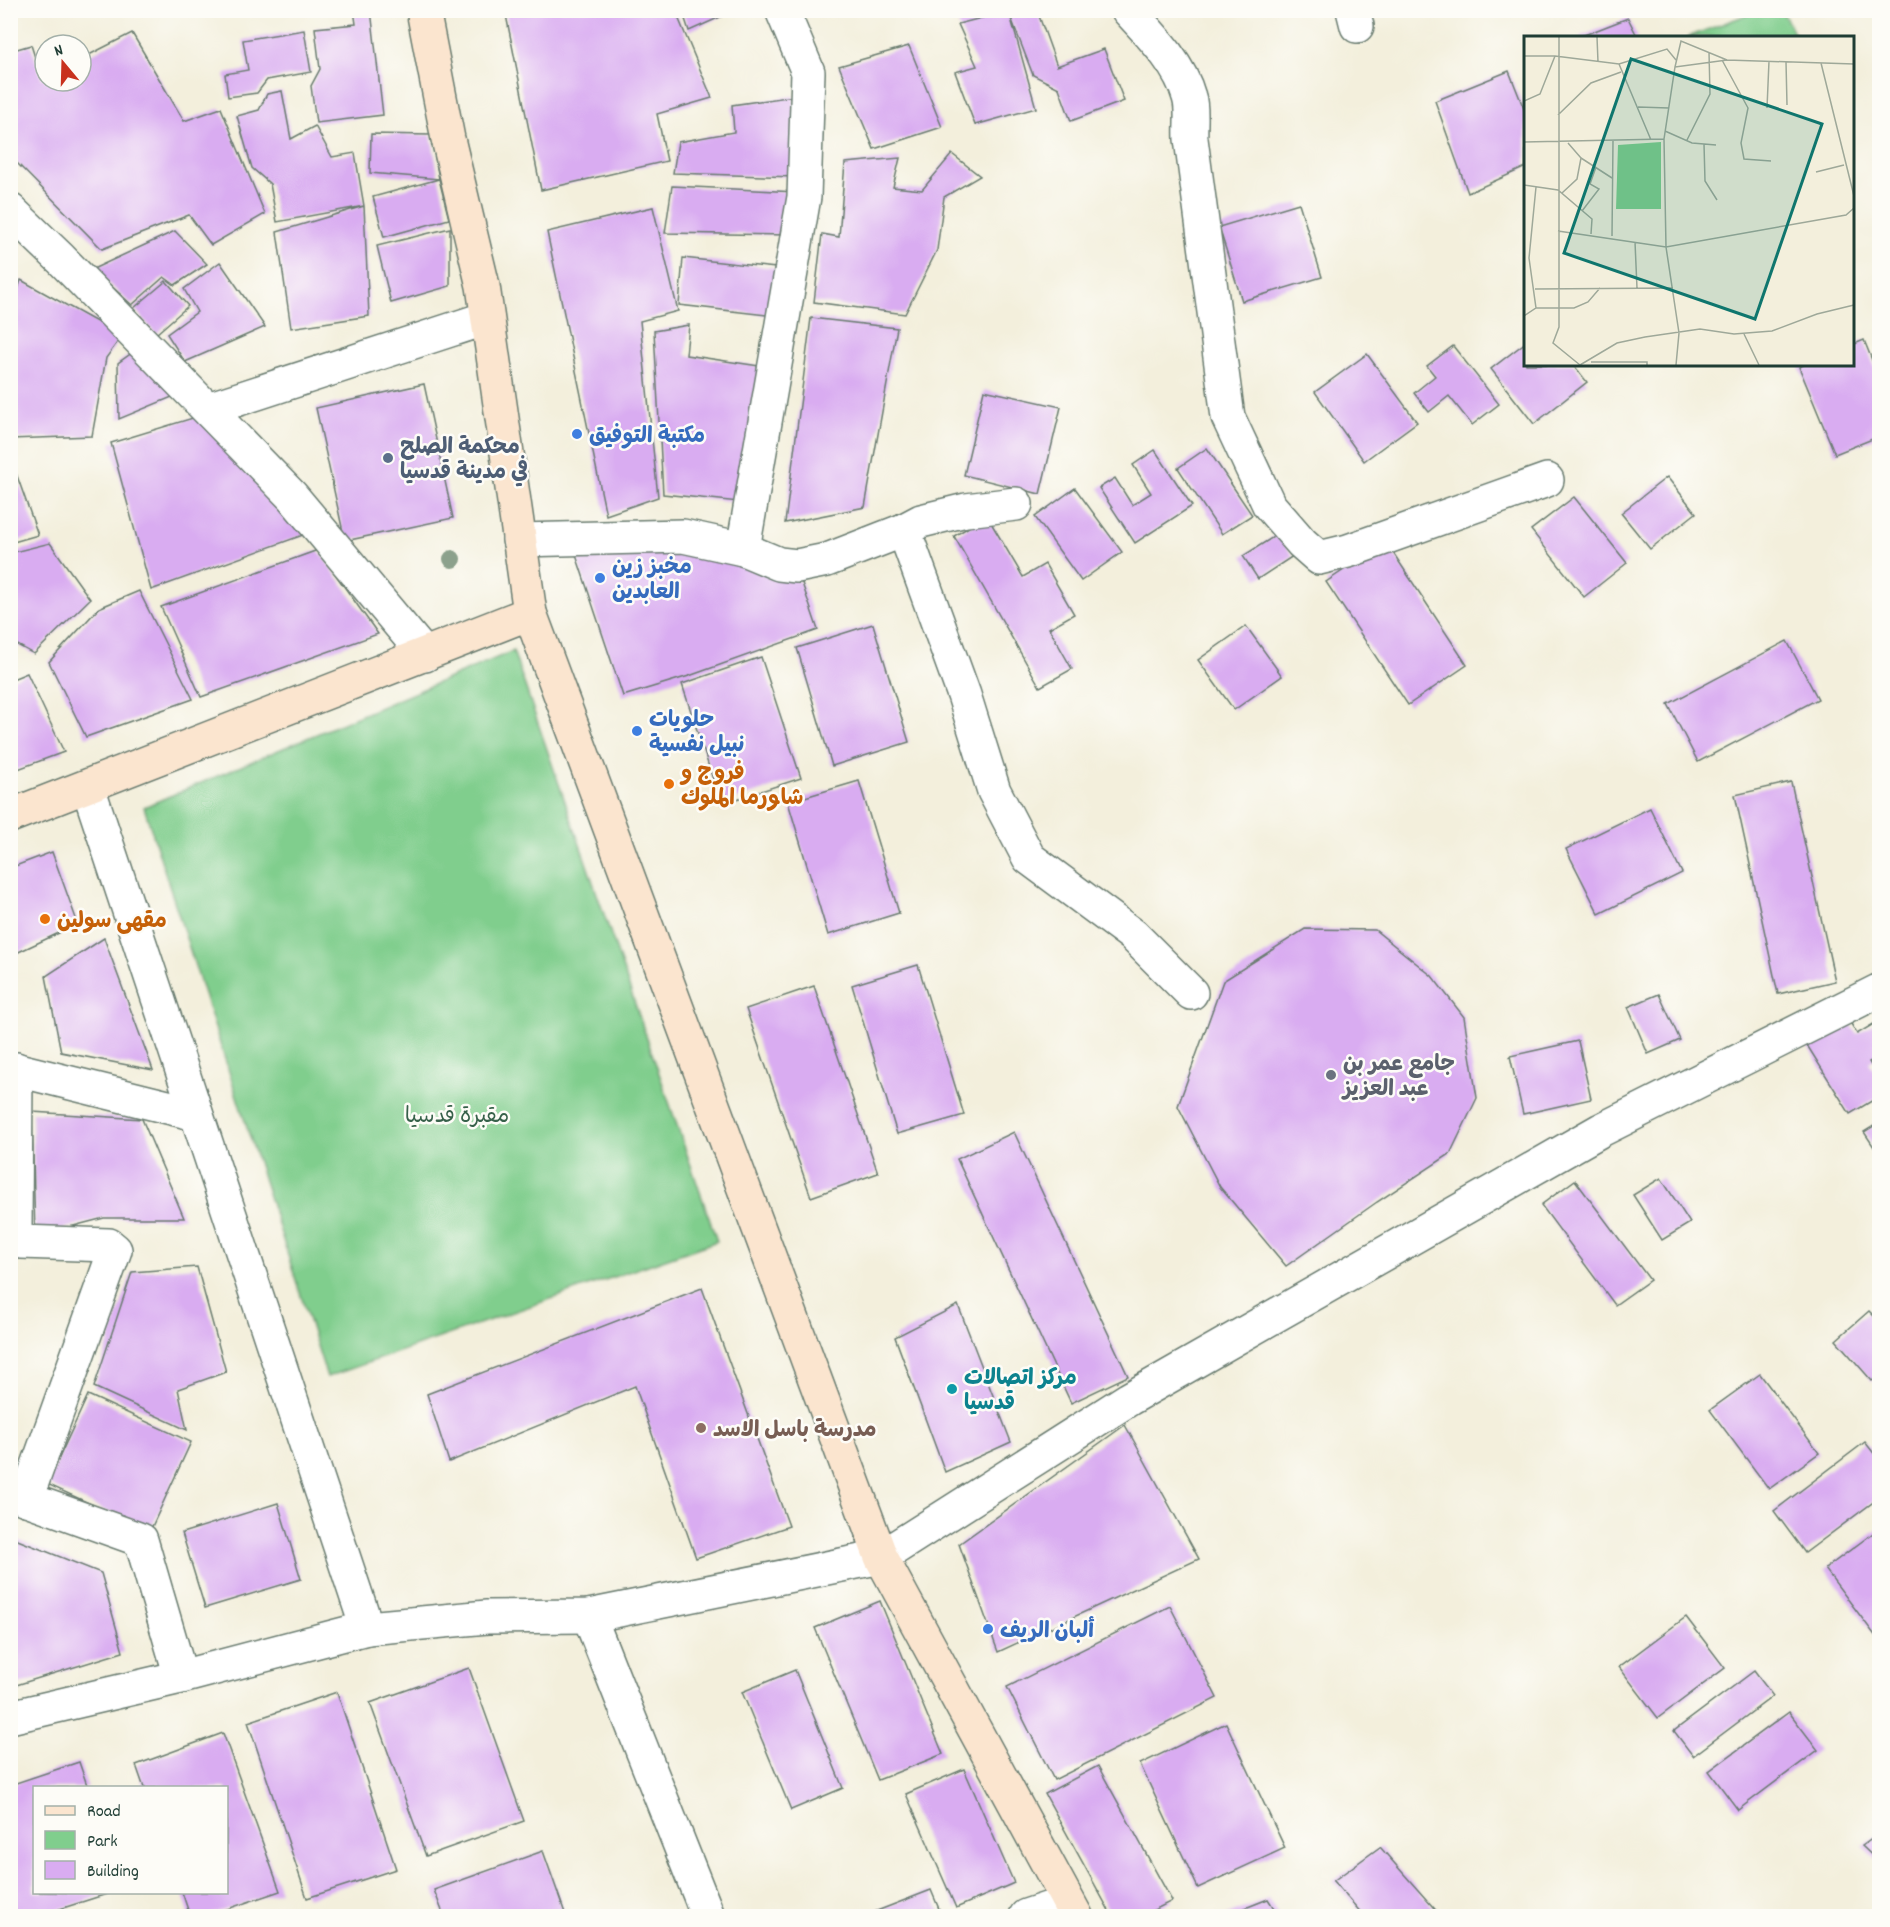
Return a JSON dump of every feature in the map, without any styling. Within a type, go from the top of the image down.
[{"type":"main road","points":[[423,10],[448,139],[483,286],[530,613],[881,1557],[1072,1909]]},
{"type":"main road","points":[[10,816],[530,613]]},
{"type":"street","points":[[743,549],[804,197],[808,72],[782,10]]},
{"type":"street","points":[[1128,10],[1149,32],[1182,77],[1190,99],[1191,139],[1228,417],[1269,505],[1302,543],[1319,558],[1348,551],[1547,480]]},
{"type":"street","points":[[10,210],[61,259],[292,496],[424,655]]},
{"type":"street","points":[[208,409],[487,318]]},
{"type":"street","points":[[519,540],[683,536],[743,549],[779,564],[797,566],[827,560],[921,521],[966,510],[1016,504]]},
{"type":"street","points":[[904,530],[964,695],[994,791],[1029,858],[1133,935],[1191,993]]},
{"type":"street","points":[[88,787],[367,1628]]},
{"type":"street","points":[[10,1717],[181,1677],[367,1628],[487,1617],[589,1616],[881,1557],[1129,1399],[1580,1142],[1880,990]]},
{"type":"street","points":[[181,1677],[141,1540],[18,1496],[115,1250],[110,1245],[21,1242],[15,1233],[13,1069],[196,1114]]},
{"type":"street","points":[[589,1616],[708,1917]]},
{"type":"street","points":[[1026,1917],[1072,1909]]},
{"type":"green space","points":[[1759,10],[1782,11],[1795,36],[1691,36]]},
{"type":"green space","name":"مقبرة قدسيا","points":[[513,651],[717,1241],[327,1377],[144,807]]},
{"type":"building","points":[[354,10],[371,10],[383,115],[316,123],[311,86],[320,69],[315,28],[356,24]]},
{"type":"building","points":[[505,10],[675,10],[712,98],[657,114],[667,161],[541,190]]},
{"type":"building","points":[[682,10],[736,10],[689,31]]},
{"type":"building","points":[[1013,10],[1054,10],[1039,16],[1057,66],[1104,49],[1124,101],[1071,121],[1059,88],[1033,75],[1010,15],[1036,108],[975,125],[955,72],[977,66],[958,24]]},
{"type":"building","points":[[1628,18],[1637,36],[1582,36]]},
{"type":"building","points":[[304,30],[311,72],[267,80],[257,93],[228,97],[225,74],[248,70],[243,40]]},
{"type":"building","points":[[132,33],[184,121],[221,108],[265,214],[211,245],[189,215],[102,249],[10,156],[10,51],[31,45],[33,93],[93,93],[93,53]]},
{"type":"building","points":[[909,46],[942,127],[874,149],[839,66]]},
{"type":"building","points":[[1509,71],[1524,109],[1524,168],[1468,193],[1435,101]]},
{"type":"building","points":[[282,91],[291,139],[315,126],[332,157],[355,153],[364,206],[277,222],[270,184],[252,168],[237,116],[259,110],[267,94]]},
{"type":"building","points":[[794,96],[797,177],[673,173],[678,142],[734,132],[732,105]]},
{"type":"building","points":[[371,134],[431,135],[439,179],[370,173]]},
{"type":"building","points":[[952,154],[980,176],[944,197],[937,250],[905,314],[814,302],[822,234],[839,237],[845,163],[900,158],[893,187],[922,190]]},
{"type":"building","points":[[439,179],[449,219],[384,237],[373,197]]},
{"type":"building","points":[[672,186],[797,192],[793,235],[665,233]]},
{"type":"building","points":[[1299,203],[1322,277],[1242,301],[1219,227]]},
{"type":"building","points":[[364,206],[369,316],[291,328],[277,232]]},
{"type":"building","points":[[653,207],[678,311],[640,321],[658,497],[606,515],[547,232]]},
{"type":"building","points":[[450,228],[450,286],[391,303],[377,246]]},
{"type":"building","points":[[175,231],[207,264],[175,285],[164,277],[132,305],[93,269]]},
{"type":"building","points":[[683,258],[785,269],[775,316],[679,305]]},
{"type":"building","points":[[220,262],[265,327],[185,362],[167,334],[197,312],[184,289]]},
{"type":"building","points":[[21,280],[122,336],[106,358],[92,436],[10,439],[10,314]]},
{"type":"building","points":[[166,281],[188,306],[156,334],[134,308]]},
{"type":"building","points":[[811,318],[897,328],[865,507],[785,523]]},
{"type":"building","points":[[689,325],[686,355],[772,368],[739,502],[663,494],[654,331]]},
{"type":"building","points":[[1864,340],[1880,380],[1880,436],[1835,454],[1799,367],[1854,366],[1854,344]]},
{"type":"building","points":[[1524,344],[1524,366],[1575,366],[1587,382],[1534,424],[1491,369]]},
{"type":"building","points":[[1453,346],[1499,404],[1472,425],[1449,396],[1429,412],[1414,393],[1435,376],[1427,366]]},
{"type":"building","points":[[136,350],[177,395],[119,419],[118,363]]},
{"type":"building","points":[[1367,354],[1417,422],[1364,461],[1315,392]]},
{"type":"building","points":[[424,384],[453,518],[345,541],[316,408]]},
{"type":"building","points":[[984,390],[1061,407],[1040,494],[964,475]]},
{"type":"building","points":[[196,417],[306,534],[151,590],[111,443]]},
{"type":"building","points":[[1207,448],[1252,515],[1222,534],[1178,468]]},
{"type":"building","points":[[1155,450],[1192,506],[1135,543],[1099,488],[1115,478],[1132,505],[1151,493],[1133,465]]},
{"type":"building","points":[[10,456],[38,535],[10,543]]},
{"type":"building","points":[[1667,477],[1696,513],[1650,549],[1621,513]]},
{"type":"building","points":[[1075,488],[1122,552],[1081,581],[1035,517]]},
{"type":"building","points":[[1574,497],[1627,563],[1584,597],[1531,530]]},
{"type":"building","points":[[987,516],[1023,577],[1045,564],[1074,614],[1049,628],[1072,669],[1040,687],[954,536]]},
{"type":"building","points":[[1278,534],[1293,556],[1258,579],[1243,556]]},
{"type":"building","points":[[1386,542],[1467,665],[1408,705],[1326,582]]},
{"type":"building","points":[[50,543],[90,599],[34,654],[10,641],[10,553]]},
{"type":"building","points":[[644,547],[751,560],[802,583],[818,630],[689,676],[623,696],[576,555]]},
{"type":"building","points":[[318,550],[378,634],[201,697],[161,607]]},
{"type":"building","points":[[139,591],[193,699],[86,737],[49,662],[99,608]]},
{"type":"building","points":[[873,624],[909,742],[832,766],[797,648]]},
{"type":"building","points":[[1246,626],[1282,676],[1234,710],[1198,660]]},
{"type":"building","points":[[1787,641],[1818,699],[1698,762],[1668,704]]},
{"type":"building","points":[[761,657],[801,778],[721,804],[682,684]]},
{"type":"building","points":[[27,673],[64,752],[10,772],[10,680]]},
{"type":"building","points":[[859,781],[899,913],[828,935],[788,802]]},
{"type":"building","points":[[1791,782],[1835,981],[1778,994],[1735,795]]},
{"type":"building","points":[[1650,808],[1682,873],[1599,914],[1566,849]]},
{"type":"building","points":[[52,852],[78,924],[10,956],[10,868]]},
{"type":"building","name":"جامع عمر بن عبد العزيز","points":[[1305,929],[1375,930],[1432,976],[1464,1017],[1477,1098],[1450,1154],[1286,1266],[1220,1187],[1178,1106],[1223,981]]},
{"type":"building","points":[[104,938],[153,1070],[61,1052],[46,976]]},
{"type":"building","points":[[918,965],[964,1115],[897,1134],[852,985]]},
{"type":"building","points":[[814,986],[878,1173],[811,1197],[746,1009]]},
{"type":"building","points":[[1659,994],[1680,1040],[1648,1054],[1628,1007]]},
{"type":"building","points":[[1847,1017],[1857,1034],[1880,1020],[1880,1056],[1869,1062],[1880,1080],[1880,1096],[1850,1114],[1805,1042]]},
{"type":"building","points":[[1578,1041],[1591,1099],[1523,1114],[1510,1056]]},
{"type":"building","points":[[32,1112],[142,1119],[184,1218],[104,1218],[35,1236]]},
{"type":"building","points":[[1880,1122],[1880,1156],[1864,1132]]},
{"type":"building","points":[[1014,1132],[1128,1376],[1071,1403],[957,1159]]},
{"type":"building","points":[[1661,1178],[1690,1223],[1662,1240],[1633,1195]]},
{"type":"building","points":[[1575,1180],[1650,1280],[1615,1305],[1541,1205]]},
{"type":"building","points":[[197,1267],[226,1372],[178,1389],[187,1430],[94,1387],[132,1272]]},
{"type":"building","name":"مدرسة باسل الاسد","points":[[702,1288],[789,1526],[696,1558],[635,1386],[449,1462],[427,1394]]},
{"type":"building","name":"مركز اتصالات قدسيا","points":[[958,1305],[1011,1442],[945,1472],[895,1337]]},
{"type":"building","points":[[1869,1311],[1880,1322],[1880,1375],[1872,1381],[1836,1340]]},
{"type":"building","points":[[1760,1374],[1819,1453],[1769,1489],[1710,1410]]},
{"type":"building","points":[[88,1395],[191,1442],[150,1531],[47,1484]]},
{"type":"building","points":[[1125,1425],[1199,1559],[998,1652],[959,1544]]},
{"type":"building","points":[[1865,1442],[1880,1461],[1880,1497],[1805,1553],[1774,1511]]},
{"type":"building","points":[[278,1503],[301,1579],[205,1608],[182,1533]]},
{"type":"building","points":[[1880,1528],[1880,1642],[1825,1569]]},
{"type":"building","points":[[10,1537],[101,1573],[123,1652],[10,1687]]},
{"type":"building","points":[[880,1601],[943,1754],[878,1780],[815,1628]]},
{"type":"building","points":[[1170,1606],[1217,1698],[1054,1780],[1007,1687]]},
{"type":"building","points":[[1686,1617],[1725,1668],[1658,1718],[1619,1667]]},
{"type":"building","points":[[469,1668],[524,1821],[426,1856],[370,1703]]},
{"type":"building","points":[[795,1670],[843,1788],[791,1810],[742,1692]]},
{"type":"building","points":[[1754,1671],[1773,1696],[1693,1756],[1674,1731]]},
{"type":"building","points":[[337,1692],[396,1869],[307,1898],[248,1722]]},
{"type":"building","points":[[1789,1712],[1818,1750],[1738,1810],[1709,1771]]},
{"type":"building","points":[[1226,1723],[1285,1848],[1198,1888],[1140,1764]]},
{"type":"building","points":[[223,1733],[280,1891],[207,1916],[190,1916],[183,1894],[228,1894],[228,1786],[143,1786],[136,1765]]},
{"type":"building","points":[[79,1762],[87,1786],[33,1786],[33,1894],[107,1894],[38,1916],[10,1916],[10,1785]]},
{"type":"building","points":[[1098,1766],[1172,1901],[1142,1916],[1112,1916],[1045,1794]]},
{"type":"building","points":[[964,1769],[1014,1883],[956,1908],[906,1794]]},
{"type":"building","points":[[1880,1833],[1880,1863],[1862,1846]]},
{"type":"building","points":[[1380,1847],[1441,1916],[1364,1916],[1333,1881]]},
{"type":"building","points":[[543,1851],[566,1916],[444,1916],[434,1890]]},
{"type":"building","points":[[931,1890],[942,1916],[864,1916]]},
{"type":"building","points":[[1268,1899],[1279,1916],[1225,1916]]},
{"type":"place","name":"مكتبة التوفيق","points":[[577,434]]},
{"type":"place","name":"محكمة الصلح في مدينة قدسيا","points":[[388,458]]},
{"type":"place","name":"مخبز زين العابدين","points":[[600,578]]},
{"type":"place","name":"حلويات نبيل نفسية","points":[[637,731]]},
{"type":"place","name":"فروج و شاورما الملوك","points":[[669,784]]},
{"type":"place","name":"مقهى سولين","points":[[45,919]]},
{"type":"place","name":"جامع عمر بن عبد العزيز","points":[[1331,1075]]},
{"type":"place","name":"مركز اتصالات قدسيا","points":[[952,1389]]},
{"type":"place","name":"مدرسة باسل الاسد","points":[[701,1428]]},
{"type":"place","name":"ألبان الريف","points":[[988,1629]]}]
